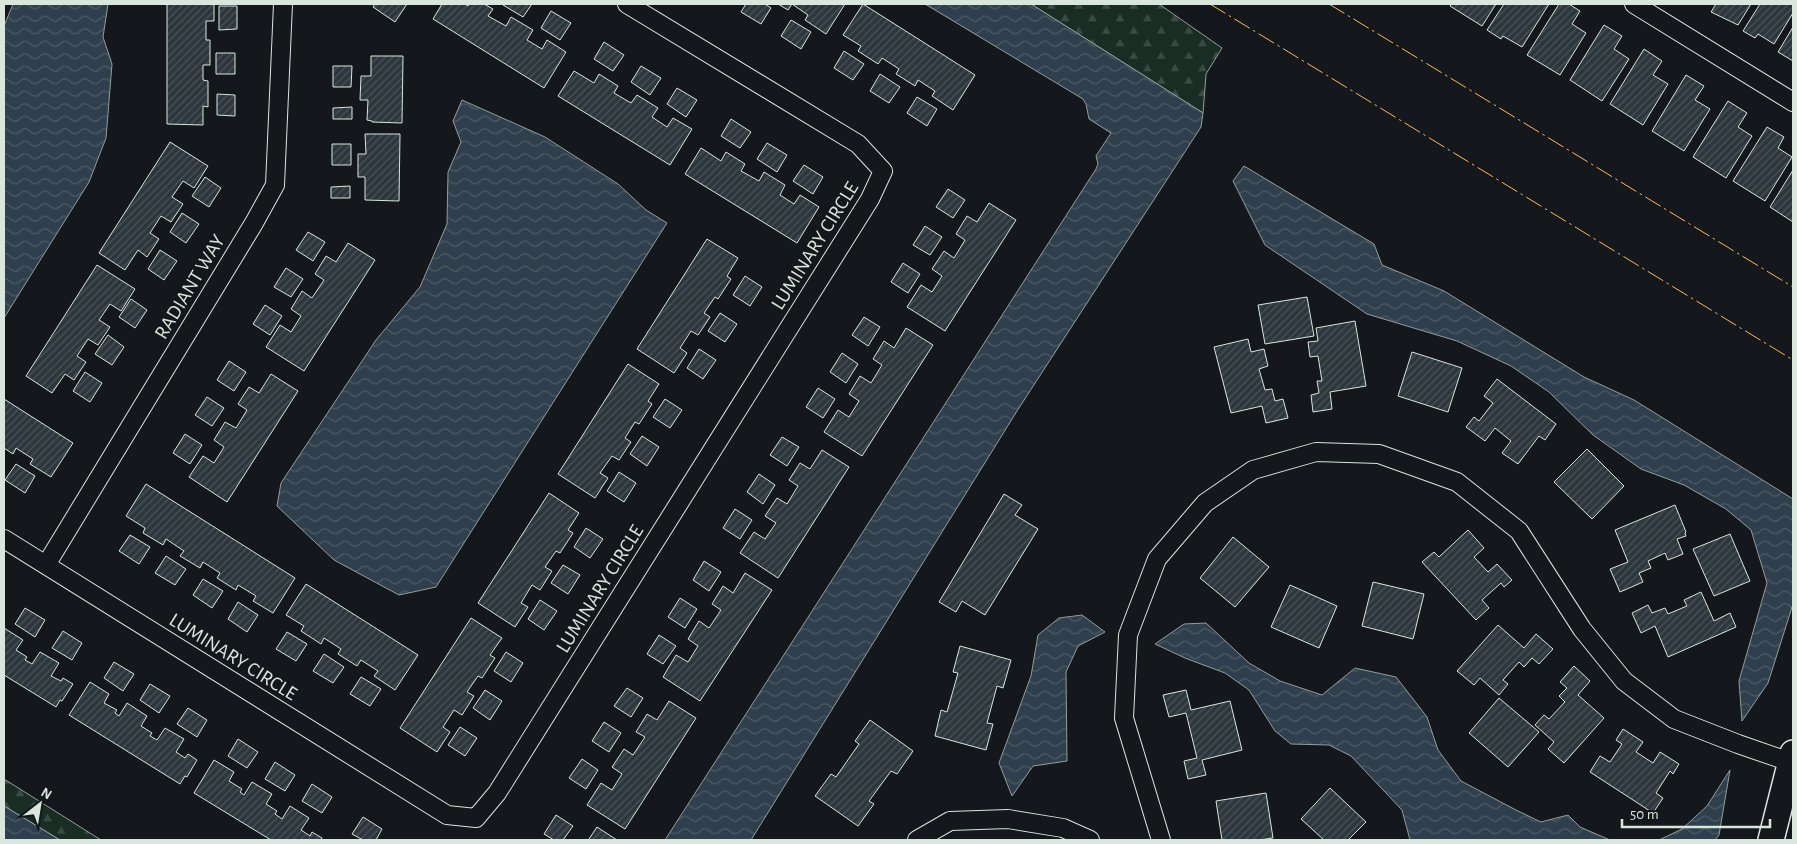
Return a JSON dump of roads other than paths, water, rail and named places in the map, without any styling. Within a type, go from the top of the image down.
[{"type":"street","name":"RADIANT WAY","points":[[46,565],[254,223],[275,185],[283,4]]},
{"type":"street","name":"LUMINARY CIRCLE","points":[[4,539],[448,815],[476,818],[497,793],[870,199],[883,171],[858,144],[627,4]]},
{"type":"street","points":[[1634,4],[1793,102]]},
{"type":"street","points":[[1158,840],[1124,718],[1128,635],[1157,558],[1205,503],[1253,470],[1316,452],[1379,454],[1457,482],[1519,531],[1582,629],[1624,681],[1674,719],[1738,744],[1792,760],[1771,840]]},
{"type":"street","points":[[917,840],[950,821],[1008,819],[1063,828],[1090,840]]},
{"type":"water","points":[[13,4],[108,4],[103,37],[112,64],[106,138],[89,182],[4,318],[4,26]]},
{"type":"water","points":[[925,4],[1031,4],[1203,113],[1201,127],[1017,411],[751,840],[665,840],[1096,169],[1098,164],[1096,156],[1111,133],[1089,119],[1083,99]]},
{"type":"water","points":[[462,100],[545,137],[618,184],[646,210],[667,223],[436,587],[399,595],[334,560],[277,506],[281,483],[376,340],[420,287],[447,224],[448,172],[461,142],[453,121]]},
{"type":"water","points":[[1244,166],[1374,244],[1382,265],[1444,291],[1584,377],[1634,400],[1793,499],[1793,604],[1768,683],[1742,721],[1739,681],[1767,583],[1751,530],[1726,509],[1684,485],[1641,469],[1593,435],[1549,392],[1511,366],[1457,341],[1367,314],[1265,245],[1233,181]]},
{"type":"water","points":[[1082,615],[1105,632],[1078,646],[1066,672],[1067,761],[1033,766],[1012,796],[999,763],[1031,676],[1038,635],[1059,618]]},
{"type":"water","points":[[1206,623],[1249,663],[1280,681],[1322,695],[1355,668],[1396,677],[1427,717],[1438,750],[1461,781],[1541,822],[1568,815],[1580,827],[1610,840],[1410,840],[1402,810],[1351,756],[1329,745],[1291,744],[1275,731],[1249,690],[1225,673],[1155,644],[1184,624]]},
{"type":"water","points":[[1730,770],[1719,835],[1715,840],[1659,840],[1682,829],[1707,806]]},
{"type":"water","points":[[4,806],[60,840],[4,840]]}]
